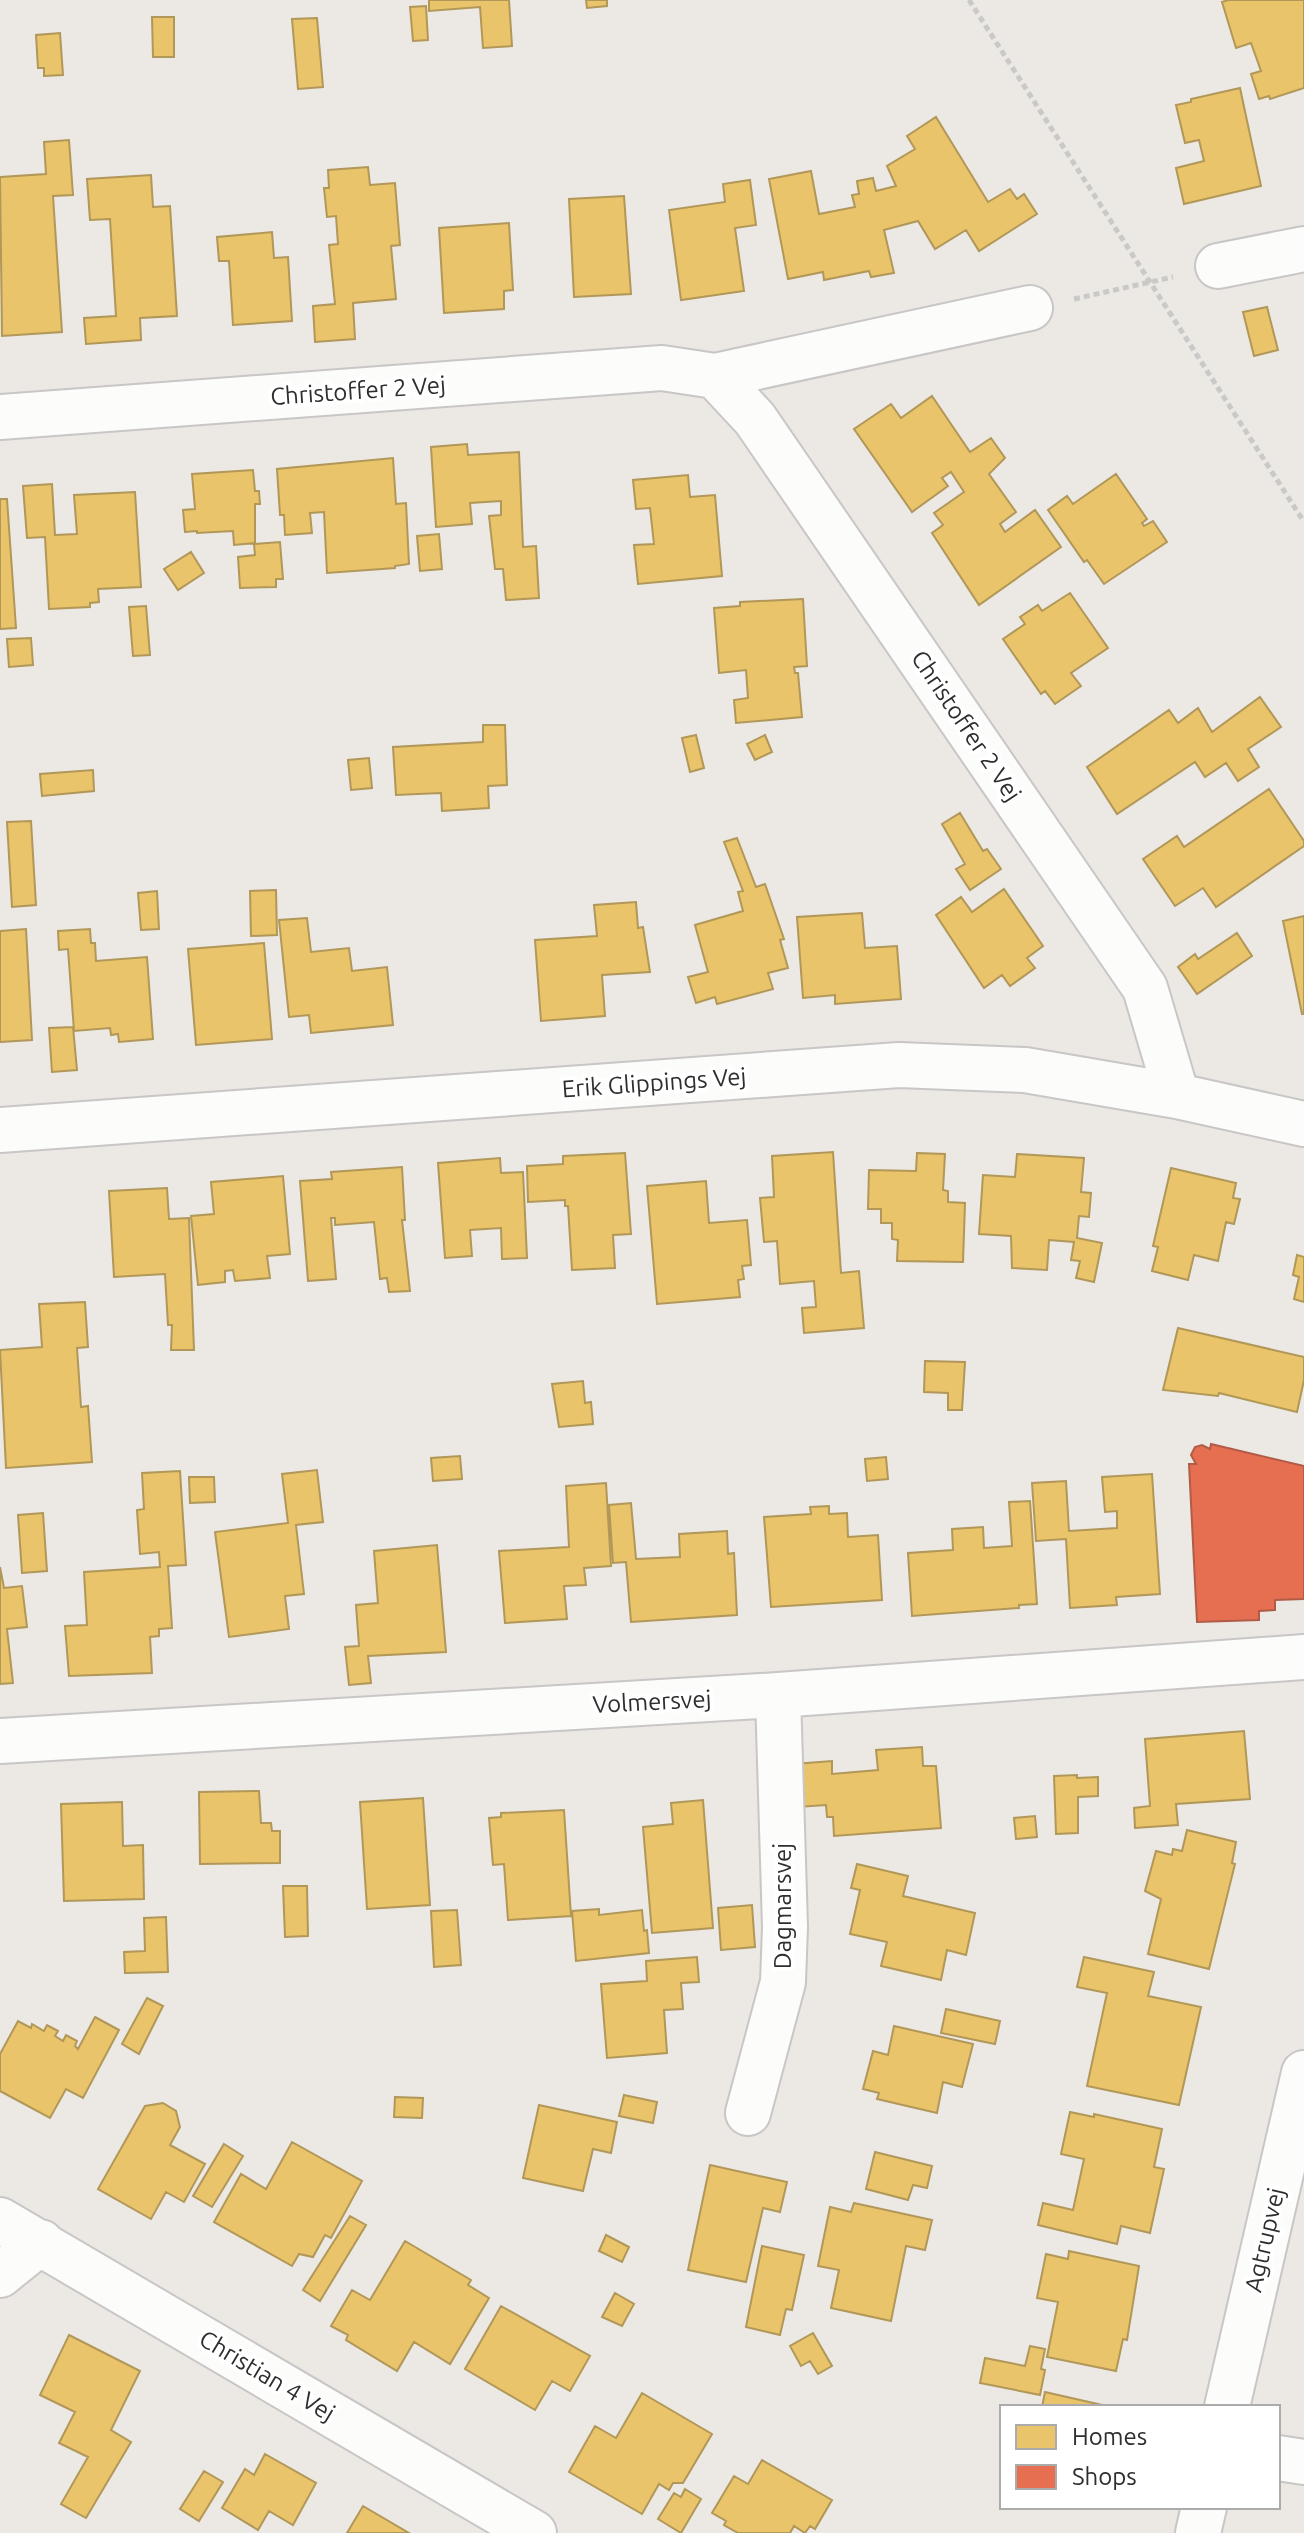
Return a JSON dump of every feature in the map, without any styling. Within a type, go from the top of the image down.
[{"type":"street","points":[[1218,266],[1304,249]]},
{"type":"street","name":"Christoffer 2 Vej","points":[[0,417],[662,368],[715,376],[1030,308]]},
{"type":"street","name":"Christoffer 2 Vej","points":[[715,376],[755,419],[1145,988],[1177,1096]]},
{"type":"street","name":"Erik Glippings Vej","points":[[0,1130],[899,1065],[1025,1070],[1177,1096],[1304,1124]]},
{"type":"street","name":"Volmersvej","points":[[0,1741],[778,1695],[1304,1657]]},
{"type":"street","name":"Dagmarsvej","points":[[748,2113],[783,1982],[785,1927],[778,1695]]},
{"type":"street","name":"Agtrupvej","points":[[1227,2405],[1304,2073]]},
{"type":"street","name":"Christian 4 Vej","points":[[0,2220],[534,2533]]},
{"type":"street","points":[[0,2275],[41,2242]]},
{"type":"street","points":[[1280,2458],[1304,2462]]},
{"type":"street","points":[[1198,2533],[1204,2509]]},
{"type":"path","points":[[969,0],[1304,522]]},
{"type":"path","points":[[1030,308],[1218,266]]},
{"type":"building: Homes","points":[[429,0],[509,0],[512,46],[483,48],[480,7],[429,11]]},
{"type":"building: Homes","points":[[586,0],[607,0],[607,6],[587,8]]},
{"type":"building: Homes","points":[[1304,0],[1304,88],[1270,99],[1269,96],[1259,99],[1251,74],[1261,71],[1251,43],[1236,48],[1222,2]]},
{"type":"building: Homes","points":[[426,6],[428,40],[413,41],[410,7]]},
{"type":"building: Homes","points":[[152,17],[174,17],[174,57],[153,57]]},
{"type":"building: Homes","points":[[317,18],[323,87],[298,89],[292,19]]},
{"type":"building: Homes","points":[[60,33],[63,75],[44,76],[44,68],[38,68],[36,35]]},
{"type":"building: Homes","points":[[1240,88],[1261,186],[1184,204],[1176,168],[1204,161],[1199,140],[1185,143],[1176,105]]},
{"type":"building: Homes","points":[[936,117],[988,202],[1010,189],[1017,199],[1024,194],[1037,214],[979,251],[966,230],[935,249],[918,221],[884,230],[894,273],[871,277],[869,271],[824,280],[823,272],[788,279],[769,179],[811,171],[819,214],[855,207],[852,195],[859,194],[857,181],[873,178],[876,191],[896,186],[887,166],[915,149],[907,136]]},
{"type":"building: Homes","points":[[69,140],[73,195],[53,196],[62,332],[2,336],[0,177],[46,174],[44,142]]},
{"type":"building: Homes","points":[[368,167],[370,185],[395,183],[400,245],[391,246],[396,299],[353,303],[355,339],[315,342],[313,306],[335,304],[329,245],[338,244],[336,216],[327,217],[324,188],[329,188],[328,170]]},
{"type":"building: Homes","points":[[151,175],[153,207],[170,206],[177,316],[140,318],[141,340],[86,344],[84,318],[116,316],[110,219],[90,220],[87,179]]},
{"type":"building: Homes","points":[[750,180],[756,225],[735,228],[744,291],[681,300],[669,210],[725,202],[723,184]]},
{"type":"building: Homes","points":[[624,196],[631,294],[574,297],[569,199]]},
{"type":"building: Homes","points":[[509,223],[513,290],[504,291],[504,309],[444,313],[439,228]]},
{"type":"building: Homes","points":[[272,232],[274,258],[288,257],[292,321],[233,325],[229,261],[219,261],[217,237]]},
{"type":"building: Homes","points":[[1267,307],[1278,350],[1254,356],[1243,312]]},
{"type":"building: Homes","points":[[932,396],[970,452],[991,438],[1005,458],[989,474],[1016,512],[1000,524],[1005,532],[1035,510],[1061,547],[979,605],[932,533],[943,525],[934,513],[964,492],[951,472],[942,478],[948,486],[912,512],[854,429],[891,404],[901,418]]},
{"type":"building: Homes","points":[[467,444],[468,455],[519,452],[523,547],[536,546],[539,598],[506,600],[503,569],[495,569],[489,516],[501,515],[501,501],[470,503],[472,524],[436,527],[431,447]]},
{"type":"building: Homes","points":[[393,458],[396,504],[406,503],[409,564],[395,568],[327,573],[324,512],[310,513],[312,533],[285,535],[284,515],[280,515],[277,469]]},
{"type":"building: Homes","points":[[253,470],[260,504],[255,504],[255,543],[234,545],[233,531],[185,532],[183,510],[195,509],[192,474]]},
{"type":"building: Homes","points":[[1116,474],[1147,519],[1142,523],[1144,526],[1153,521],[1167,542],[1104,584],[1087,560],[1084,562],[1048,510],[1067,496],[1073,504]]},
{"type":"building: Homes","points":[[688,475],[690,497],[715,495],[722,576],[638,584],[634,545],[654,544],[650,508],[636,509],[633,480]]},
{"type":"building: Homes","points":[[52,484],[55,535],[77,534],[74,495],[135,492],[141,587],[98,589],[99,602],[90,603],[90,607],[49,609],[45,537],[27,538],[23,486]]},
{"type":"building: Homes","points":[[0,499],[7,499],[16,628],[0,629]]},
{"type":"building: Homes","points":[[439,534],[442,569],[420,571],[417,536]]},
{"type":"building: Homes","points":[[280,542],[283,579],[276,579],[276,587],[240,588],[238,557],[255,555],[254,544]]},
{"type":"building: Homes","points":[[191,552],[204,573],[178,590],[164,569]]},
{"type":"building: Homes","points":[[1070,593],[1108,648],[1071,673],[1081,686],[1055,704],[1045,691],[1041,694],[1003,639],[1025,624],[1020,617],[1038,605],[1042,611]]},
{"type":"building: Homes","points":[[803,599],[807,666],[794,667],[795,673],[798,673],[802,717],[736,723],[734,700],[748,698],[746,670],[719,673],[714,608],[740,606],[740,602]]},
{"type":"building: Homes","points":[[146,606],[150,655],[133,656],[129,607]]},
{"type":"building: Homes","points":[[31,638],[33,665],[9,667],[7,639]]},
{"type":"building: Homes","points":[[1260,697],[1281,727],[1248,749],[1259,767],[1238,781],[1226,763],[1205,777],[1195,762],[1117,814],[1087,767],[1169,710],[1178,723],[1198,708],[1212,732]]},
{"type":"building: Homes","points":[[483,725],[505,725],[507,785],[488,786],[489,808],[442,811],[441,793],[396,795],[393,747],[483,742]]},
{"type":"building: Homes","points":[[696,735],[704,768],[690,772],[682,738]]},
{"type":"building: Homes","points":[[765,735],[772,752],[755,760],[747,744]]},
{"type":"building: Homes","points":[[369,758],[372,788],[351,790],[348,760]]},
{"type":"building: Homes","points":[[93,770],[94,791],[42,796],[40,774]]},
{"type":"building: Homes","points":[[1269,789],[1304,841],[1304,846],[1216,907],[1203,888],[1175,906],[1143,859],[1177,836],[1184,847]]},
{"type":"building: Homes","points":[[960,813],[983,851],[987,849],[1001,869],[970,890],[956,869],[965,864],[942,824]]},
{"type":"building: Homes","points":[[31,821],[36,905],[12,907],[7,822]]},
{"type":"building: Homes","points":[[737,838],[756,887],[765,884],[784,939],[780,940],[788,968],[768,973],[773,989],[717,1004],[715,997],[696,1003],[688,977],[708,972],[695,925],[743,911],[738,892],[743,891],[724,842]]},
{"type":"building: Homes","points":[[1004,889],[1043,946],[1027,958],[1035,968],[1010,986],[1002,975],[984,988],[936,915],[961,897],[972,912]]},
{"type":"building: Homes","points":[[276,890],[277,935],[251,936],[250,891]]},
{"type":"building: Homes","points":[[157,891],[159,929],[141,930],[138,893]]},
{"type":"building: Homes","points":[[636,902],[638,928],[643,927],[650,972],[602,975],[605,1016],[541,1021],[535,940],[597,936],[594,905]]},
{"type":"building: Homes","points":[[862,913],[865,948],[897,946],[901,999],[835,1004],[835,995],[803,998],[797,917]]},
{"type":"building: Homes","points":[[1304,916],[1304,1014],[1302,1014],[1283,921]]},
{"type":"building: Homes","points":[[307,918],[311,952],[349,948],[352,971],[387,967],[393,1025],[311,1033],[309,1015],[289,1017],[279,920]]},
{"type":"building: Homes","points":[[26,929],[32,1040],[0,1042],[0,931]]},
{"type":"building: Homes","points":[[90,929],[96,961],[147,957],[153,1039],[119,1042],[118,1034],[111,1035],[110,1028],[74,1031],[68,949],[59,950],[58,931]]},
{"type":"building: Homes","points":[[1237,933],[1252,956],[1197,994],[1178,967],[1195,954],[1198,959]]},
{"type":"building: Homes","points":[[264,943],[272,1039],[196,1045],[188,949]]},
{"type":"building: Homes","points":[[73,1027],[77,1070],[52,1072],[49,1028]]},
{"type":"building: Homes","points":[[833,1152],[841,1273],[859,1271],[864,1328],[804,1333],[802,1308],[816,1307],[814,1281],[780,1284],[777,1241],[764,1242],[760,1198],[774,1197],[772,1156]]},
{"type":"building: Homes","points":[[625,1153],[631,1234],[613,1235],[615,1268],[572,1270],[568,1206],[565,1206],[565,1200],[528,1202],[527,1166],[563,1164],[563,1156]]},
{"type":"building: Homes","points":[[917,1153],[945,1154],[943,1190],[948,1191],[948,1202],[965,1203],[963,1262],[897,1261],[898,1240],[892,1239],[892,1223],[881,1223],[881,1209],[868,1209],[869,1170],[916,1171]]},
{"type":"building: Homes","points":[[1017,1154],[1084,1158],[1081,1192],[1091,1193],[1089,1217],[1079,1216],[1077,1238],[1102,1243],[1094,1282],[1076,1278],[1080,1261],[1071,1260],[1074,1242],[1049,1240],[1047,1270],[1012,1268],[1011,1236],[979,1234],[983,1175],[1015,1177]]},
{"type":"building: Homes","points":[[500,1158],[501,1173],[523,1172],[527,1258],[502,1259],[501,1228],[470,1230],[472,1256],[445,1258],[438,1163]]},
{"type":"building: Homes","points":[[402,1167],[405,1220],[402,1220],[410,1291],[389,1292],[387,1278],[380,1279],[374,1222],[335,1225],[335,1218],[331,1218],[336,1279],[308,1281],[300,1181],[332,1179],[331,1172]]},
{"type":"building: Homes","points":[[1171,1168],[1236,1183],[1233,1198],[1240,1199],[1234,1224],[1226,1222],[1218,1261],[1194,1255],[1188,1280],[1152,1271],[1158,1247],[1153,1246]]},
{"type":"building: Homes","points":[[283,1176],[290,1254],[267,1256],[270,1278],[235,1281],[233,1270],[225,1271],[225,1282],[198,1285],[191,1216],[214,1214],[211,1182]]},
{"type":"building: Homes","points":[[706,1181],[709,1223],[747,1220],[751,1265],[742,1266],[744,1279],[738,1280],[740,1297],[657,1304],[647,1186]]},
{"type":"building: Homes","points":[[167,1188],[169,1219],[189,1218],[194,1350],[171,1350],[172,1325],[168,1325],[165,1274],[114,1277],[109,1191]]},
{"type":"building: Homes","points":[[1297,1255],[1304,1257],[1304,1302],[1294,1299],[1299,1277],[1293,1275]]},
{"type":"building: Homes","points":[[85,1302],[88,1347],[77,1348],[81,1407],[88,1406],[92,1462],[6,1468],[0,1350],[42,1347],[39,1304]]},
{"type":"building: Homes","points":[[1178,1328],[1304,1357],[1304,1380],[1297,1412],[1219,1393],[1218,1396],[1163,1390]]},
{"type":"building: Homes","points":[[925,1361],[965,1362],[962,1410],[948,1410],[948,1393],[924,1392]]},
{"type":"building: Homes","points":[[583,1381],[585,1403],[591,1402],[593,1424],[559,1427],[552,1384]]},
{"type":"building: Homes","points":[[460,1456],[462,1479],[433,1481],[431,1458]]},
{"type":"building: Homes","points":[[886,1457],[888,1479],[867,1481],[865,1459]]},
{"type":"building: Homes","points":[[317,1470],[323,1522],[296,1525],[304,1594],[285,1596],[289,1629],[229,1637],[215,1532],[288,1523],[282,1474]]},
{"type":"building: Homes","points":[[180,1471],[186,1565],[168,1566],[172,1628],[159,1629],[159,1636],[150,1637],[152,1673],[69,1676],[65,1626],[87,1625],[84,1572],[160,1567],[159,1552],[140,1554],[137,1510],[144,1509],[142,1473]]},
{"type":"building: Homes","points":[[1152,1474],[1160,1594],[1116,1597],[1117,1605],[1070,1608],[1066,1539],[1036,1541],[1032,1483],[1066,1481],[1069,1531],[1117,1528],[1117,1511],[1105,1512],[1102,1477]]},
{"type":"building: Homes","points":[[189,1477],[214,1477],[215,1502],[190,1503]]},
{"type":"building: Homes","points":[[606,1483],[611,1566],[584,1568],[586,1585],[564,1586],[567,1619],[505,1623],[499,1551],[569,1547],[566,1486]]},
{"type":"building: Homes","points":[[1030,1501],[1037,1604],[912,1616],[908,1553],[953,1550],[952,1529],[983,1527],[984,1548],[1012,1546],[1009,1502]]},
{"type":"building: Homes","points":[[631,1503],[636,1559],[680,1557],[679,1534],[727,1531],[728,1554],[734,1553],[737,1615],[631,1622],[626,1562],[613,1563],[609,1505]]},
{"type":"building: Homes","points":[[829,1506],[829,1514],[847,1513],[848,1537],[878,1535],[882,1600],[771,1607],[764,1517],[811,1514],[810,1507]]},
{"type":"building: Homes","points":[[43,1513],[47,1571],[22,1573],[18,1515]]},
{"type":"building: Homes","points":[[437,1545],[446,1652],[368,1656],[371,1683],[349,1685],[345,1647],[359,1646],[356,1605],[378,1603],[374,1551]]},
{"type":"building: Homes","points":[[0,1567],[4,1588],[22,1586],[27,1627],[7,1629],[13,1683],[0,1684]]},
{"type":"building: Homes","points":[[1244,1731],[1250,1799],[1176,1804],[1178,1825],[1135,1828],[1134,1808],[1150,1806],[1145,1739]]},
{"type":"building: Homes","points":[[922,1747],[923,1766],[936,1766],[941,1828],[834,1836],[833,1817],[827,1817],[826,1805],[798,1807],[794,1764],[832,1761],[832,1774],[878,1770],[876,1750]]},
{"type":"building: Homes","points":[[1077,1775],[1077,1778],[1098,1777],[1098,1796],[1078,1797],[1078,1833],[1056,1834],[1054,1776]]},
{"type":"building: Homes","points":[[259,1791],[261,1823],[271,1823],[272,1831],[280,1831],[280,1863],[200,1864],[199,1792]]},
{"type":"building: Homes","points":[[423,1798],[430,1905],[367,1909],[360,1802]]},
{"type":"building: Homes","points":[[703,1800],[713,1928],[652,1933],[643,1827],[673,1824],[671,1803]]},
{"type":"building: Homes","points":[[122,1802],[123,1846],[143,1845],[144,1899],[64,1901],[61,1804]]},
{"type":"building: Homes","points":[[564,1810],[571,1916],[508,1920],[504,1864],[493,1865],[489,1818],[501,1817],[501,1813]]},
{"type":"building: Homes","points":[[1035,1816],[1037,1837],[1016,1839],[1014,1818]]},
{"type":"building: Homes","points":[[1187,1830],[1236,1842],[1232,1863],[1235,1864],[1209,1969],[1148,1954],[1161,1899],[1145,1891],[1156,1851],[1172,1855],[1173,1849],[1182,1851]]},
{"type":"building: Homes","points":[[857,1864],[908,1876],[903,1896],[975,1913],[966,1955],[947,1950],[941,1980],[881,1966],[887,1942],[850,1934],[860,1890],[851,1888]]},
{"type":"building: Homes","points":[[283,1886],[307,1886],[308,1936],[285,1937]]},
{"type":"building: Homes","points":[[752,1905],[755,1947],[721,1950],[718,1908]]},
{"type":"building: Homes","points":[[599,1909],[599,1915],[642,1910],[649,1953],[576,1961],[572,1911]]},
{"type":"building: Homes","points":[[457,1910],[461,1965],[434,1967],[431,1911]]},
{"type":"building: Homes","points":[[166,1917],[168,1972],[125,1973],[124,1952],[145,1951],[144,1918]]},
{"type":"building: Homes","points":[[697,1957],[699,1982],[681,1983],[683,2009],[664,2010],[667,2053],[607,2058],[601,1984],[647,1981],[646,1961]]},
{"type":"building: Homes","points":[[1084,1957],[1154,1972],[1148,1996],[1201,2007],[1179,2105],[1087,2086],[1107,1993],[1077,1987]]},
{"type":"building: Homes","points":[[147,1998],[163,2006],[139,2054],[122,2044]]},
{"type":"building: Homes","points":[[946,2009],[1000,2021],[995,2044],[941,2033]]},
{"type":"building: Homes","points":[[95,2017],[119,2030],[83,2098],[66,2089],[50,2118],[0,2091],[0,2054],[18,2021],[44,2031],[47,2025],[58,2031],[55,2036],[63,2041],[66,2035],[77,2041],[75,2046],[78,2049]]},
{"type":"building: Homes","points":[[894,2026],[973,2044],[962,2087],[943,2082],[937,2113],[877,2099],[879,2093],[863,2089],[873,2051],[888,2055]]},
{"type":"building: Homes","points":[[624,2095],[657,2102],[653,2123],[619,2116]]},
{"type":"building: Homes","points":[[395,2097],[423,2098],[422,2118],[394,2117]]},
{"type":"building: Homes","points":[[163,2103],[176,2111],[180,2127],[170,2145],[205,2164],[184,2202],[166,2192],[151,2219],[98,2189],[145,2106]]},
{"type":"building: Homes","points":[[539,2105],[617,2122],[611,2153],[593,2149],[583,2191],[523,2178]]},
{"type":"building: Homes","points":[[1070,2112],[1162,2129],[1154,2167],[1164,2169],[1150,2233],[1121,2226],[1117,2244],[1038,2225],[1043,2203],[1073,2210],[1084,2159],[1061,2154]]},
{"type":"building: Homes","points":[[292,2142],[362,2181],[331,2238],[325,2235],[313,2257],[299,2254],[292,2266],[214,2222],[241,2174],[266,2189]]},
{"type":"building: Homes","points":[[224,2144],[243,2156],[212,2207],[193,2196]]},
{"type":"building: Homes","points":[[875,2152],[932,2166],[927,2188],[913,2185],[908,2200],[866,2189]]},
{"type":"building: Homes","points":[[710,2165],[787,2182],[780,2212],[763,2208],[746,2282],[688,2270]]},
{"type":"building: Homes","points":[[854,2203],[932,2220],[925,2250],[906,2246],[891,2321],[831,2308],[839,2270],[818,2266],[830,2207],[851,2212]]},
{"type":"building: Homes","points":[[350,2216],[366,2225],[320,2301],[303,2290]]},
{"type":"building: Homes","points":[[606,2235],[629,2247],[622,2262],[599,2251]]},
{"type":"building: Homes","points":[[405,2241],[471,2280],[468,2285],[489,2298],[450,2364],[414,2342],[397,2371],[346,2340],[348,2335],[331,2326],[352,2290],[370,2300]]},
{"type":"building: Homes","points":[[762,2246],[804,2255],[792,2310],[786,2309],[780,2335],[746,2327]]},
{"type":"building: Homes","points":[[1069,2251],[1139,2266],[1127,2340],[1123,2339],[1116,2371],[1047,2357],[1058,2302],[1037,2298],[1046,2254],[1068,2259]]},
{"type":"building: Homes","points":[[615,2293],[634,2304],[622,2326],[602,2317]]},
{"type":"building: Homes","points":[[501,2306],[590,2356],[570,2391],[552,2381],[535,2410],[465,2369]]},
{"type":"building: Homes","points":[[813,2333],[832,2366],[818,2374],[810,2361],[801,2366],[790,2346]]},
{"type":"building: Homes","points":[[69,2335],[140,2371],[111,2430],[131,2442],[86,2518],[61,2504],[88,2457],[59,2443],[75,2412],[40,2395]]},
{"type":"building: Homes","points":[[1030,2346],[1045,2349],[1040,2395],[980,2383],[985,2358],[1025,2366]]},
{"type":"building: Homes","points":[[1045,2392],[1102,2405],[1042,2405]]},
{"type":"building: Homes","points":[[642,2393],[712,2434],[683,2483],[673,2483],[669,2490],[659,2484],[642,2514],[569,2472],[595,2426],[616,2438]]},
{"type":"building: Homes","points":[[265,2454],[316,2483],[293,2525],[269,2511],[258,2530],[222,2508],[245,2469],[254,2475]]},
{"type":"building: Homes","points":[[762,2460],[832,2500],[815,2529],[810,2526],[805,2533],[794,2526],[790,2533],[738,2533],[712,2513],[734,2476],[748,2484]]},
{"type":"building: Homes","points":[[204,2471],[223,2482],[199,2521],[180,2509]]},
{"type":"building: Homes","points":[[685,2489],[701,2499],[681,2533],[658,2519],[674,2493],[681,2497]]},
{"type":"building: Homes","points":[[363,2506],[409,2533],[347,2533]]},
{"type":"building: Shops","points":[[1211,1444],[1304,1466],[1304,1599],[1275,1600],[1275,1610],[1259,1611],[1259,1620],[1197,1622],[1189,1464],[1196,1464],[1191,1455],[1195,1447],[1202,1445],[1210,1449]]}]
